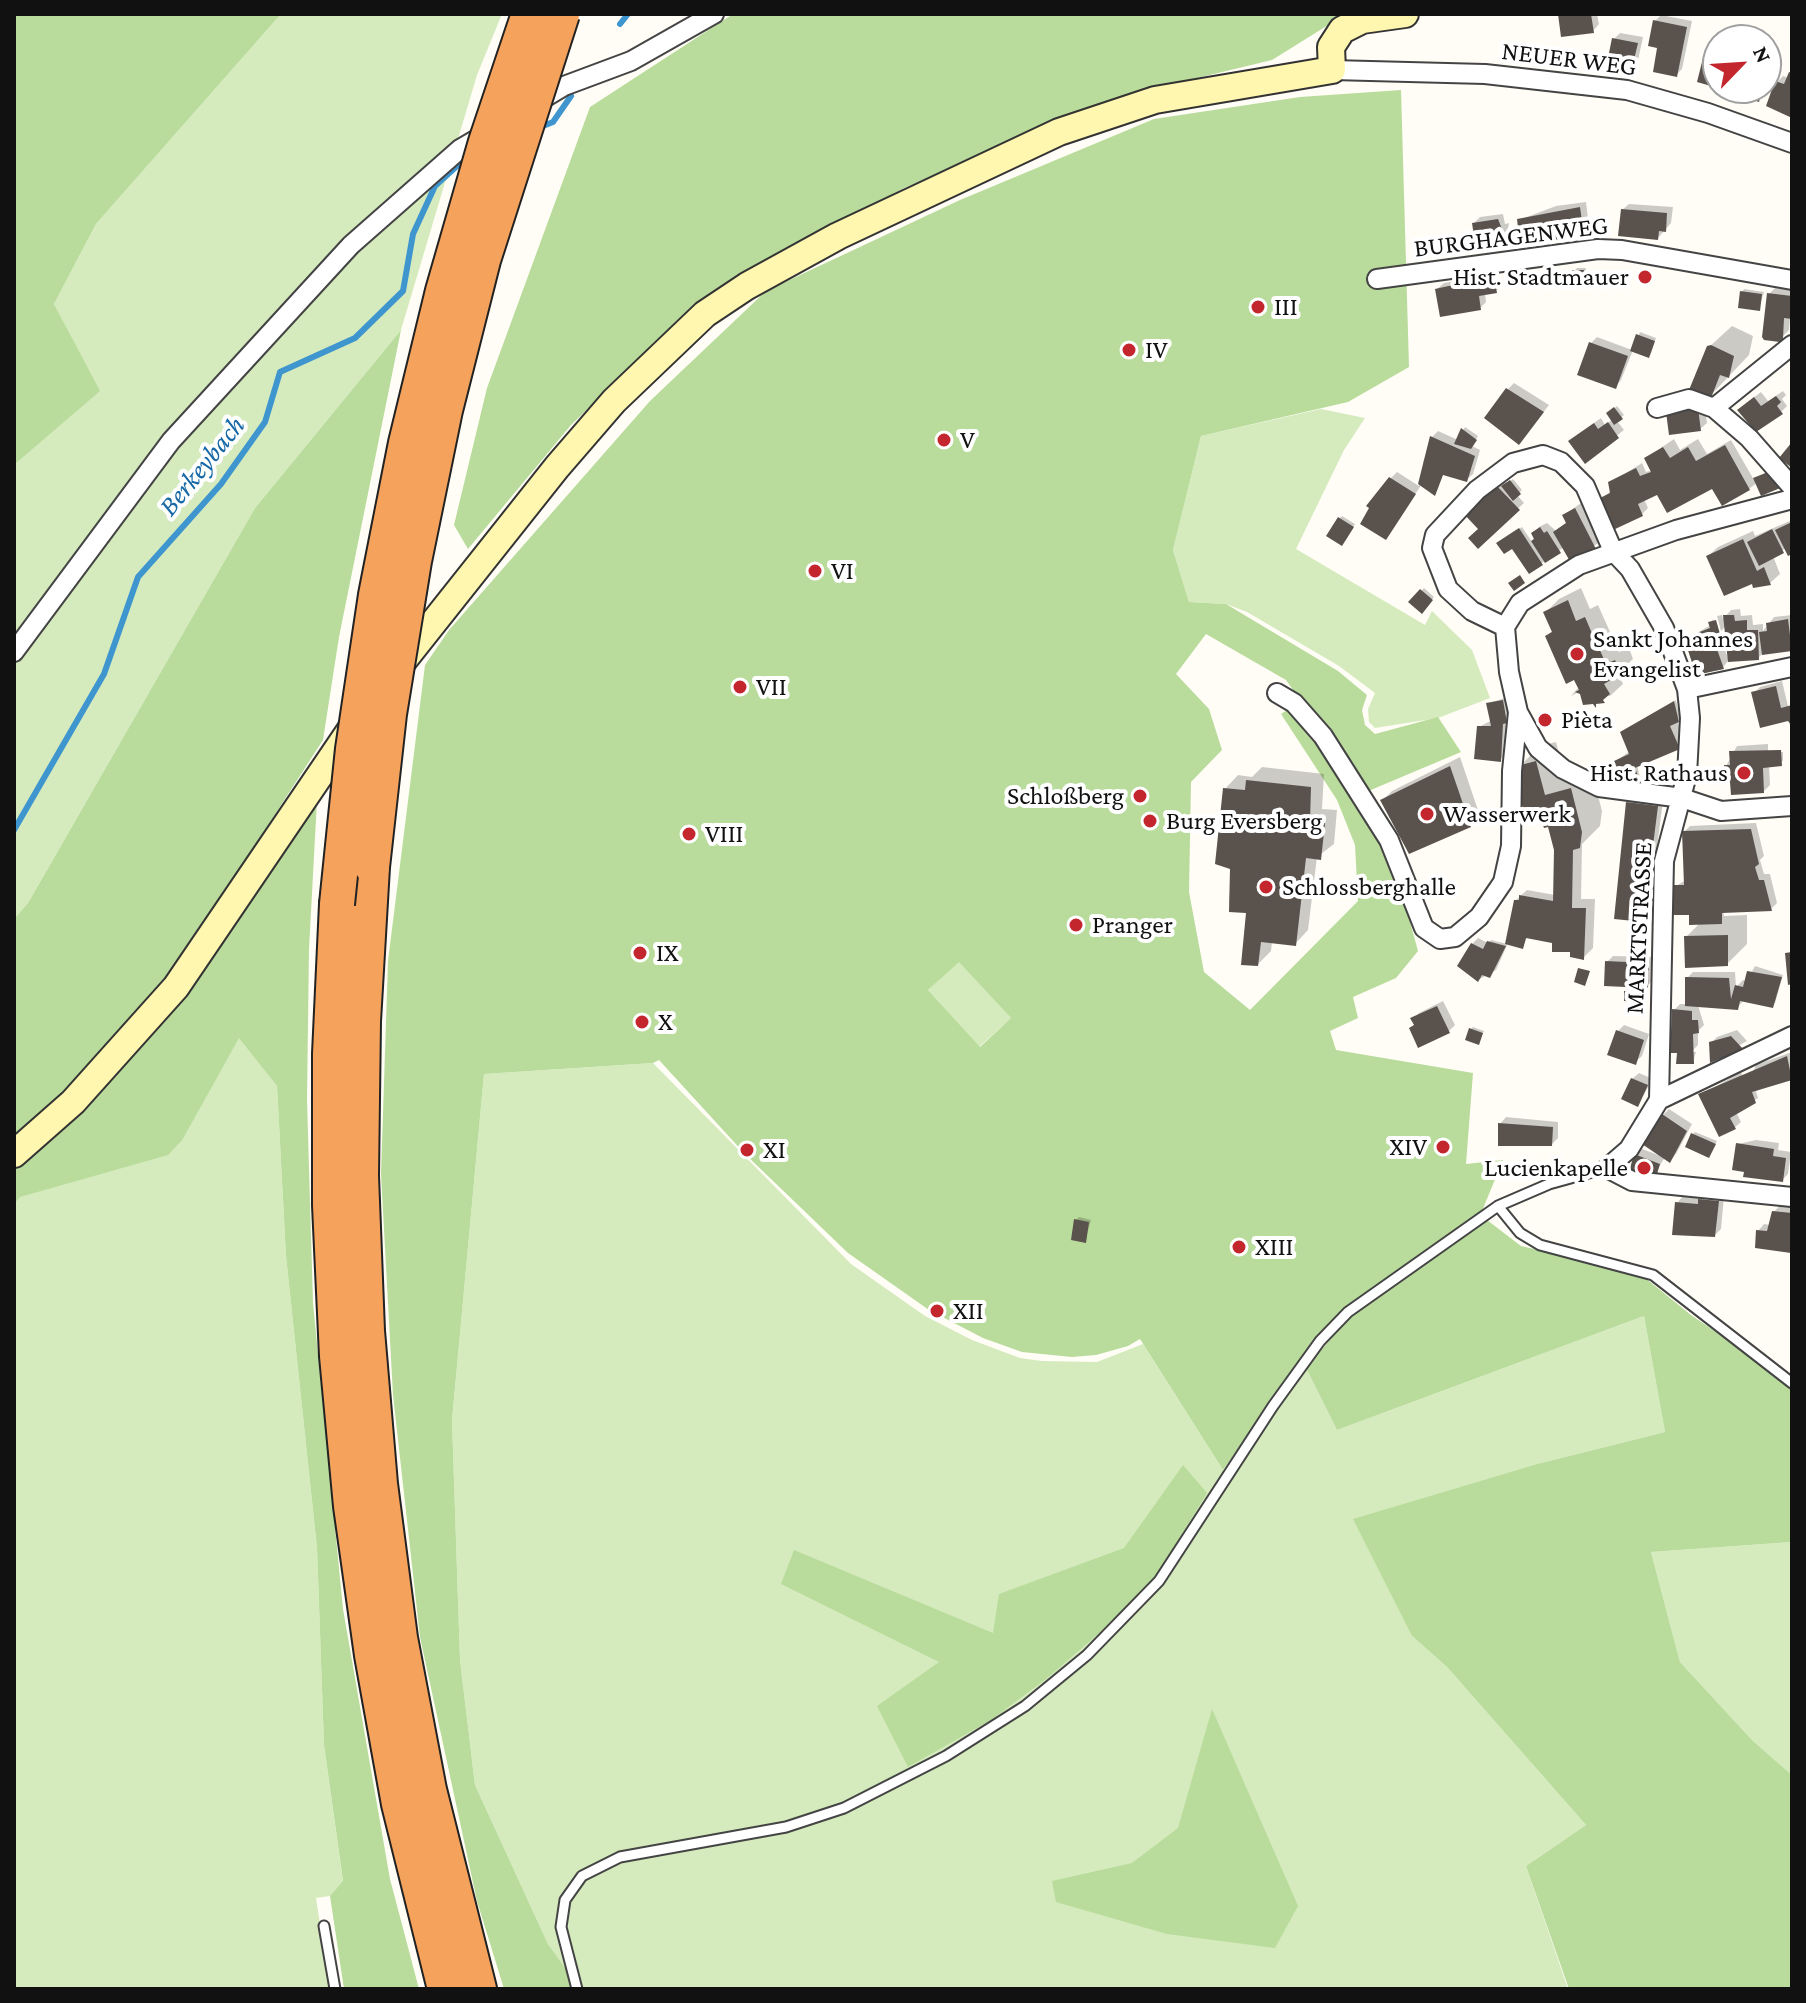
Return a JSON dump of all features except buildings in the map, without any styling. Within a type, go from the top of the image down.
[{"type":"highway","points":[[445,1989],[399,1804],[372,1655],[351,1506],[337,1356],[330,1205],[330,1054],[337,904],[367,657],[406,443],[443,291],[486,142],[529,14]]},
{"type":"highway","points":[[479,1989],[429,1790],[400,1638],[380,1484],[367,1331],[361,1176],[363,1021],[372,867],[399,653],[445,410],[483,260],[562,14]]},
{"type":"street","points":[[14,652],[171,441],[368,228],[460,149],[564,86],[631,61],[714,14]]},
{"type":"street","points":[[14,1154],[73,1102],[176,987],[330,756],[440,610],[614,401],[705,314],[805,253],[1059,132],[1155,100],[1332,70],[1331,47],[1342,30],[1362,20],[1405,14]]},
{"type":"street","name":"NEUER WEG","points":[[1332,70],[1485,74],[1627,90],[1708,113],[1792,143]]},
{"type":"street","name":"BURGHAGENWEG","points":[[1377,279],[1598,249],[1636,252],[1792,280]]},
{"type":"street","points":[[1714,408],[1792,345]]},
{"type":"street","points":[[1657,408],[1689,399],[1714,408],[1749,438],[1792,487]]},
{"type":"street","name":"MARKTSTRASSE","points":[[1505,627],[1484,618],[1448,589],[1432,557],[1435,535],[1459,506],[1494,476],[1531,456],[1543,455],[1561,462],[1585,486],[1613,551],[1630,569],[1664,628],[1687,689],[1691,735],[1682,798],[1664,861],[1659,1100]]},
{"type":"street","points":[[1792,499],[1613,551],[1579,565],[1535,591],[1511,614],[1505,627],[1509,672],[1518,712],[1538,748],[1583,780],[1613,791],[1682,798],[1721,811],[1792,806]]},
{"type":"street","points":[[1687,689],[1792,667]]},
{"type":"street","points":[[1277,693],[1294,703],[1323,736],[1389,840],[1424,928],[1440,939],[1455,937],[1479,917],[1503,882],[1511,846],[1512,771],[1518,712]]},
{"type":"street","points":[[1792,1036],[1659,1100],[1629,1149],[1607,1168],[1632,1181],[1792,1197]]},
{"type":"lane","points":[[577,1989],[561,1927],[565,1900],[582,1876],[620,1857],[786,1827],[844,1808],[946,1756],[1025,1706],[1096,1647],[1159,1581],[1273,1406],[1333,1326],[1369,1295],[1498,1206],[1549,1184],[1607,1168]]},
{"type":"lane","points":[[1498,1206],[1520,1233],[1540,1245],[1653,1275],[1792,1383]]},
{"type":"lane","points":[[324,1926],[335,1989]]},
{"type":"green space","points":[[14,14],[281,14],[96,224],[54,304],[100,391],[14,465]]},
{"type":"green space","points":[[281,14],[502,14],[477,75],[401,330],[255,508],[28,903],[14,919],[14,465],[99,391],[54,304],[96,224]]},
{"type":"green space","points":[[733,14],[1346,14],[1272,60],[1122,96],[904,188],[692,308],[571,425],[468,549],[454,525],[487,388],[590,107]]},
{"type":"green space","points":[[1401,90],[1409,367],[1348,402],[1201,436],[1173,550],[1189,602],[1226,604],[1338,671],[1367,695],[1362,710],[1365,725],[1375,734],[1438,717],[1461,752],[1366,792],[1286,680],[1206,634],[1176,674],[1209,709],[1222,750],[1191,782],[1189,892],[1204,972],[1250,1010],[1358,901],[1355,845],[1337,800],[1281,714],[1290,708],[1305,723],[1378,835],[1398,878],[1418,951],[1396,978],[1353,997],[1358,1018],[1330,1031],[1336,1050],[1473,1073],[1466,1164],[1503,1160],[1482,1211],[1346,1308],[1317,1339],[1223,1470],[1140,1339],[1128,1346],[1096,1355],[1072,1357],[1022,1352],[983,1338],[929,1310],[848,1253],[745,1154],[659,1060],[653,1063],[484,1074],[452,1420],[460,1660],[475,1785],[548,1944],[567,1971],[572,1989],[504,1989],[477,1901],[420,1637],[393,1395],[381,1174],[388,961],[425,665],[449,630],[650,401],[766,291],[960,200],[1154,119],[1300,97]],"holes":[[[959,962],[1011,1018],[980,1047],[928,990]]]},
{"type":"green space","points":[[401,330],[339,637],[323,740],[170,977],[30,1153],[317,800],[309,949],[307,1100],[313,1303],[343,1609],[390,1879],[419,1989],[344,1989],[330,1896],[343,1881],[324,1745],[317,1548],[286,1256],[277,1086],[239,1038],[183,1139],[168,1155],[20,1197],[14,1204],[14,919],[28,903],[255,508]]},
{"type":"green space","points":[[1321,409],[1365,418],[1344,450],[1296,549],[1425,625],[1432,611],[1472,650],[1490,698],[1438,718],[1375,728],[1369,722],[1368,709],[1375,693],[1339,666],[1247,612],[1226,604],[1189,602],[1173,550],[1201,436]]},
{"type":"green space","points":[[959,961],[1011,1018],[979,1047],[928,990]]},
{"type":"green space","points":[[239,1037],[277,1086],[286,1256],[317,1548],[324,1745],[343,1882],[330,1896],[316,1898],[330,1989],[14,1989],[14,1204],[19,1197],[183,1139]]},
{"type":"green space","points":[[653,1063],[851,1264],[925,1316],[972,1340],[1020,1358],[1042,1361],[1097,1362],[1143,1344],[1223,1470],[1232,1475],[1306,1368],[1337,1430],[1644,1316],[1665,1432],[1541,1463],[1412,1636],[1447,1667],[1586,1825],[1526,1866],[1568,1989],[577,1989],[548,1944],[475,1785],[460,1660],[452,1420],[484,1074]]},
{"type":"green space","points":[[1487,1220],[1521,1246],[1639,1273],[1691,1315],[1792,1384],[1792,1542],[1651,1552],[1680,1662],[1753,1741],[1792,1775],[1792,1989],[1569,1989],[1526,1866],[1586,1825],[1447,1667],[1412,1636],[1353,1519],[1541,1463],[1665,1432],[1644,1316],[1337,1430],[1306,1368],[1349,1317]]},
{"type":"green space","points":[[1183,1465],[1207,1493],[1156,1576],[1111,1623],[1046,1679],[991,1720],[908,1767],[877,1706],[939,1662],[781,1584],[794,1550],[993,1633],[999,1594],[1124,1548]]},
{"type":"green space","points":[[1792,1542],[1792,1775],[1753,1741],[1680,1662],[1651,1552]]},
{"type":"green space","points":[[1212,1709],[1298,1906],[1275,1948],[1167,1934],[1056,1902],[1052,1881],[1132,1863],[1178,1828]]},
{"type":"waterway","name":"Berkeybach","points":[[620,24],[628,14]]},
{"type":"waterway","name":"Berkeybach","points":[[538,128],[553,122],[571,96]]},
{"type":"waterway","name":"Berkeybach","points":[[14,830],[104,674],[138,577],[221,484],[265,422],[280,372],[355,338],[403,291],[413,234],[435,186],[468,156]]},
{"type":"place","name":"Hist. Stadtmauer","points":[[1645,277]]},
{"type":"place","name":"III","points":[[1258,307]]},
{"type":"place","name":"IV","points":[[1129,350]]},
{"type":"place","name":"V","points":[[944,440]]},
{"type":"place","name":"VI","points":[[815,571]]},
{"type":"place","name":"Sankt Johannes Evangelist","points":[[1577,654]]},
{"type":"place","name":"VII","points":[[740,687]]},
{"type":"place","name":"Pièta","points":[[1545,720]]},
{"type":"place","name":"Hist. Rathaus","points":[[1744,773]]},
{"type":"place","name":"Schloßberg","points":[[1140,796]]},
{"type":"place","name":"Wasserwerk","points":[[1427,814]]},
{"type":"place","name":"Burg Eversberg","points":[[1150,821]]},
{"type":"place","name":"VIII","points":[[689,834]]},
{"type":"place","name":"Schlossberghalle","points":[[1266,887]]},
{"type":"place","name":"Pranger","points":[[1076,925]]},
{"type":"place","name":"IX","points":[[640,953]]},
{"type":"place","name":"X","points":[[642,1022]]},
{"type":"place","name":"XIV","points":[[1443,1147]]},
{"type":"place","name":"XI","points":[[747,1150]]},
{"type":"place","name":"Lucienkapelle","points":[[1644,1168]]},
{"type":"place","name":"XIII","points":[[1239,1247]]},
{"type":"place","name":"XII","points":[[937,1311]]}]
